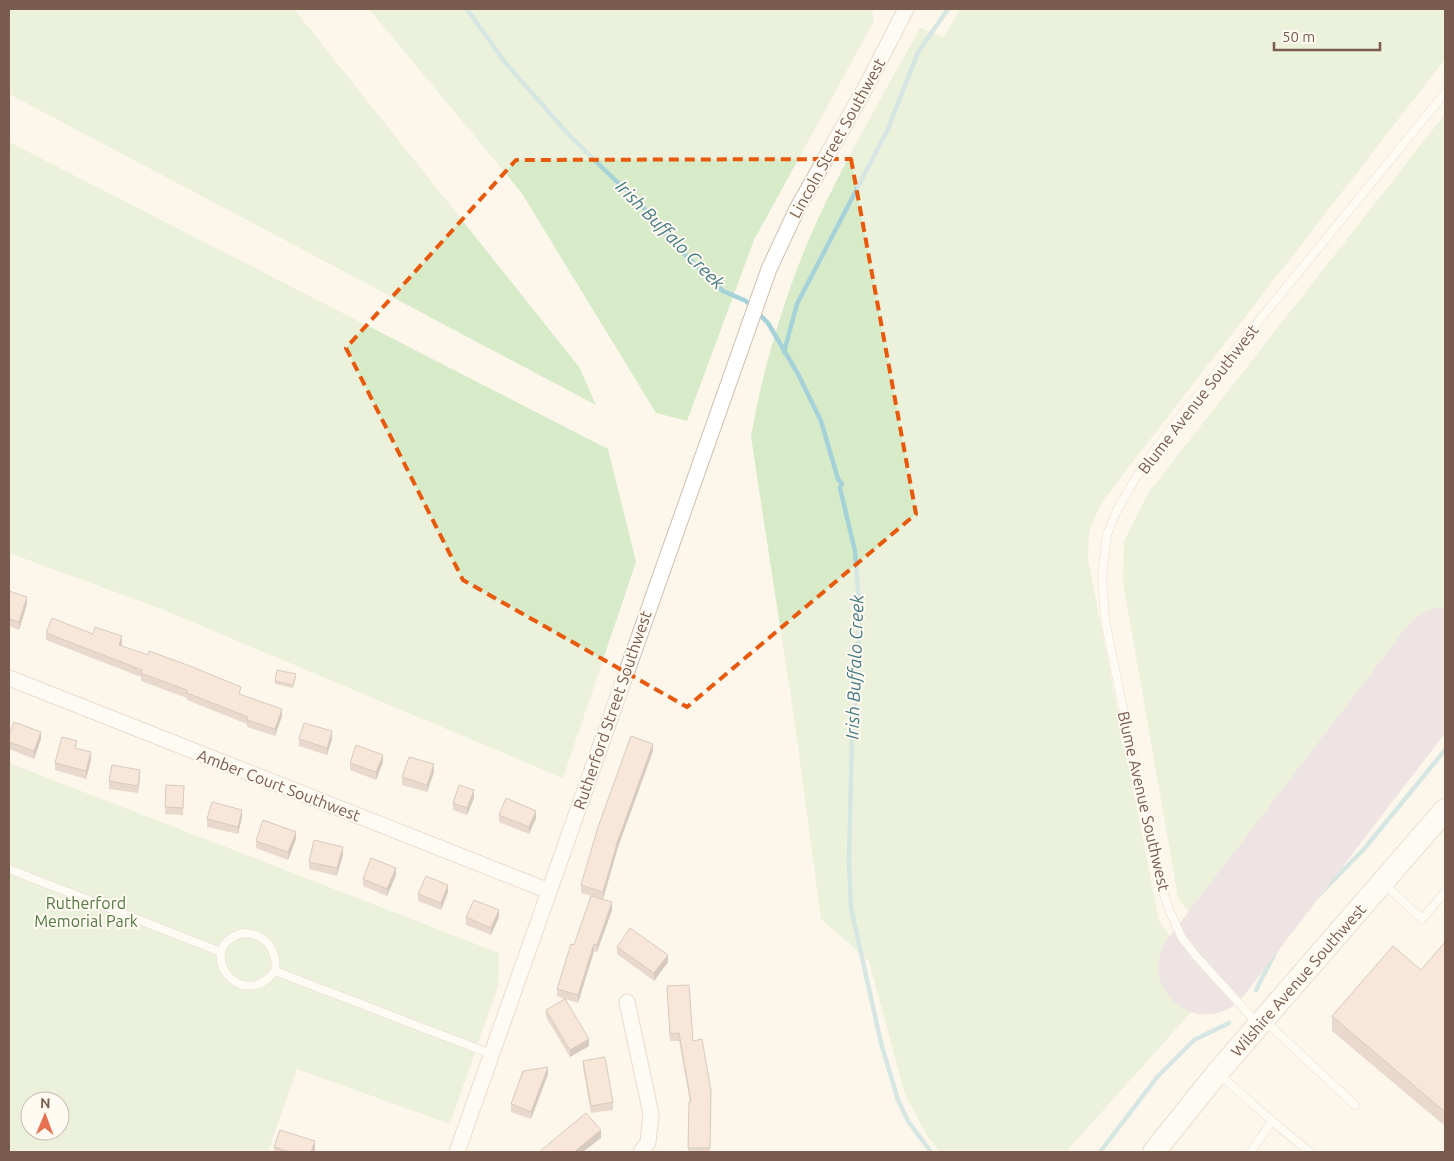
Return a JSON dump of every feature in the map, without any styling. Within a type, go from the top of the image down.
[{"type":"street","name":"Lincoln Street Southwest","points":[[769,269],[797,209],[868,83],[906,9]]},
{"type":"street","name":"Rutherford Street Southwest","points":[[457,1152],[735,360],[769,269]]},
{"type":"street","name":"Amber Court Southwest","points":[[9,678],[549,891]]},
{"type":"street","name":"Wilshire Avenue Southwest","points":[[1154,1152],[1218,1072],[1445,810]]},
{"type":"street","points":[[627,1002],[651,1114],[648,1142],[641,1152]]},
{"type":"lane","name":"Blume Avenue Southwest","points":[[1355,1105],[1261,1022],[1182,938],[1162,889],[1105,620],[1102,575],[1107,535],[1117,510],[1144,466],[1177,421],[1445,93]]},
{"type":"lane","points":[[9,869],[221,952]]},
{"type":"lane","points":[[1382,883],[1422,919],[1445,892]]},
{"type":"lane","points":[[244,933],[260,936],[269,943],[272,950],[275,971],[262,983],[244,985],[237,983],[224,972],[220,962],[224,945],[236,935],[244,933]]},
{"type":"lane","points":[[275,971],[492,1054]]},
{"type":"lane","points":[[1218,1072],[1272,1121],[1310,1152]]},
{"type":"lane","points":[[1251,1152],[1272,1121]]},
{"type":"highlighted area","points":[[851,159],[916,514],[687,707],[463,580],[346,348],[516,160]]},
{"type":"green space","points":[[9,9],[294,9],[579,367],[596,405],[9,94]]},
{"type":"green space","points":[[369,9],[872,9],[874,21],[754,240],[687,421],[656,413],[521,192]]},
{"type":"green space","points":[[960,9],[1445,9],[1445,59],[1101,503],[1089,532],[1088,560],[1159,921],[1210,991],[1066,1152],[940,1152],[926,1134],[905,1094],[869,961],[821,919],[795,724],[751,437],[772,344],[793,280],[817,220],[863,130],[920,28],[944,37]]},
{"type":"green space","points":[[1445,114],[1445,615],[1205,936],[1178,897],[1123,582],[1124,541],[1149,492]]},
{"type":"green space","points":[[9,142],[608,449],[636,562],[563,778],[159,608],[9,553]]},
{"type":"green space","name":"Rutherford Memorial Park","points":[[9,763],[499,953],[498,986],[450,1124],[297,1069],[268,1152],[9,1152]]},
{"type":"building","points":[[9,591],[27,597],[19,622],[9,619]]},
{"type":"building","points":[[52,618],[93,634],[95,627],[122,636],[119,645],[148,655],[149,651],[241,687],[239,694],[282,709],[275,729],[247,720],[248,717],[187,693],[187,690],[141,673],[142,670],[46,633]]},
{"type":"building","points":[[277,670],[296,674],[293,685],[275,681]]},
{"type":"building","points":[[14,722],[41,732],[34,751],[9,742],[9,735]]},
{"type":"building","points":[[304,723],[332,731],[327,748],[299,739]]},
{"type":"building","points":[[631,736],[653,744],[618,840],[603,892],[581,885],[598,827]]},
{"type":"building","points":[[62,737],[77,741],[75,748],[91,752],[86,771],[55,763]]},
{"type":"building","points":[[356,745],[383,755],[376,772],[350,763]]},
{"type":"building","points":[[409,757],[434,764],[427,785],[402,777]]},
{"type":"building","points":[[112,765],[140,770],[138,786],[109,781]]},
{"type":"building","points":[[166,785],[184,786],[183,808],[165,807]]},
{"type":"building","points":[[459,785],[474,790],[467,808],[453,803]]},
{"type":"building","points":[[506,798],[536,811],[529,827],[499,815]]},
{"type":"building","points":[[212,802],[242,810],[238,827],[207,819]]},
{"type":"building","points":[[263,820],[296,832],[288,852],[256,841]]},
{"type":"building","points":[[314,840],[343,847],[337,868],[309,862]]},
{"type":"building","points":[[371,858],[396,868],[387,889],[363,879]]},
{"type":"building","points":[[426,876],[448,885],[441,903],[418,894]]},
{"type":"building","points":[[591,896],[612,902],[597,945],[594,944],[578,995],[557,989],[571,944],[574,945]]},
{"type":"building","points":[[474,900],[499,910],[491,928],[466,917]]},
{"type":"building","points":[[630,928],[668,955],[654,973],[617,947]]},
{"type":"building","points":[[1445,942],[1445,1112],[1332,1016],[1393,946],[1421,970]]},
{"type":"building","points":[[689,985],[693,1041],[702,1039],[711,1091],[710,1148],[688,1148],[689,1102],[691,1102],[679,1033],[670,1034],[667,986]]},
{"type":"building","points":[[565,999],[589,1039],[570,1050],[546,1010]]},
{"type":"building","points":[[605,1057],[613,1102],[591,1106],[583,1061]]},
{"type":"building","points":[[548,1067],[531,1112],[511,1104],[523,1071]]},
{"type":"building","points":[[586,1113],[601,1130],[574,1152],[539,1152]]},
{"type":"building","points":[[280,1130],[315,1141],[311,1152],[290,1152],[274,1147]]},
{"type":"waterway","name":"Irish Buffalo Creek","points":[[467,9],[504,61],[568,134],[652,216],[680,250],[723,291],[746,301],[752,307]]},
{"type":"waterway","points":[[784,352],[797,304],[888,129],[918,52],[948,9]]},
{"type":"waterway","name":"Irish Buffalo Creek","points":[[758,313],[768,323],[798,374],[821,421],[838,479],[842,484],[840,488],[855,551],[859,603],[858,671],[852,736],[849,861],[851,908],[881,1043],[898,1100],[908,1121],[931,1152]]},
{"type":"waterway","points":[[1256,990],[1281,941],[1309,905],[1364,849],[1445,750]]},
{"type":"waterway","points":[[1100,1152],[1158,1076],[1194,1040],[1229,1023]]},
{"type":"runway","points":[[1206,967],[1445,655]]}]
